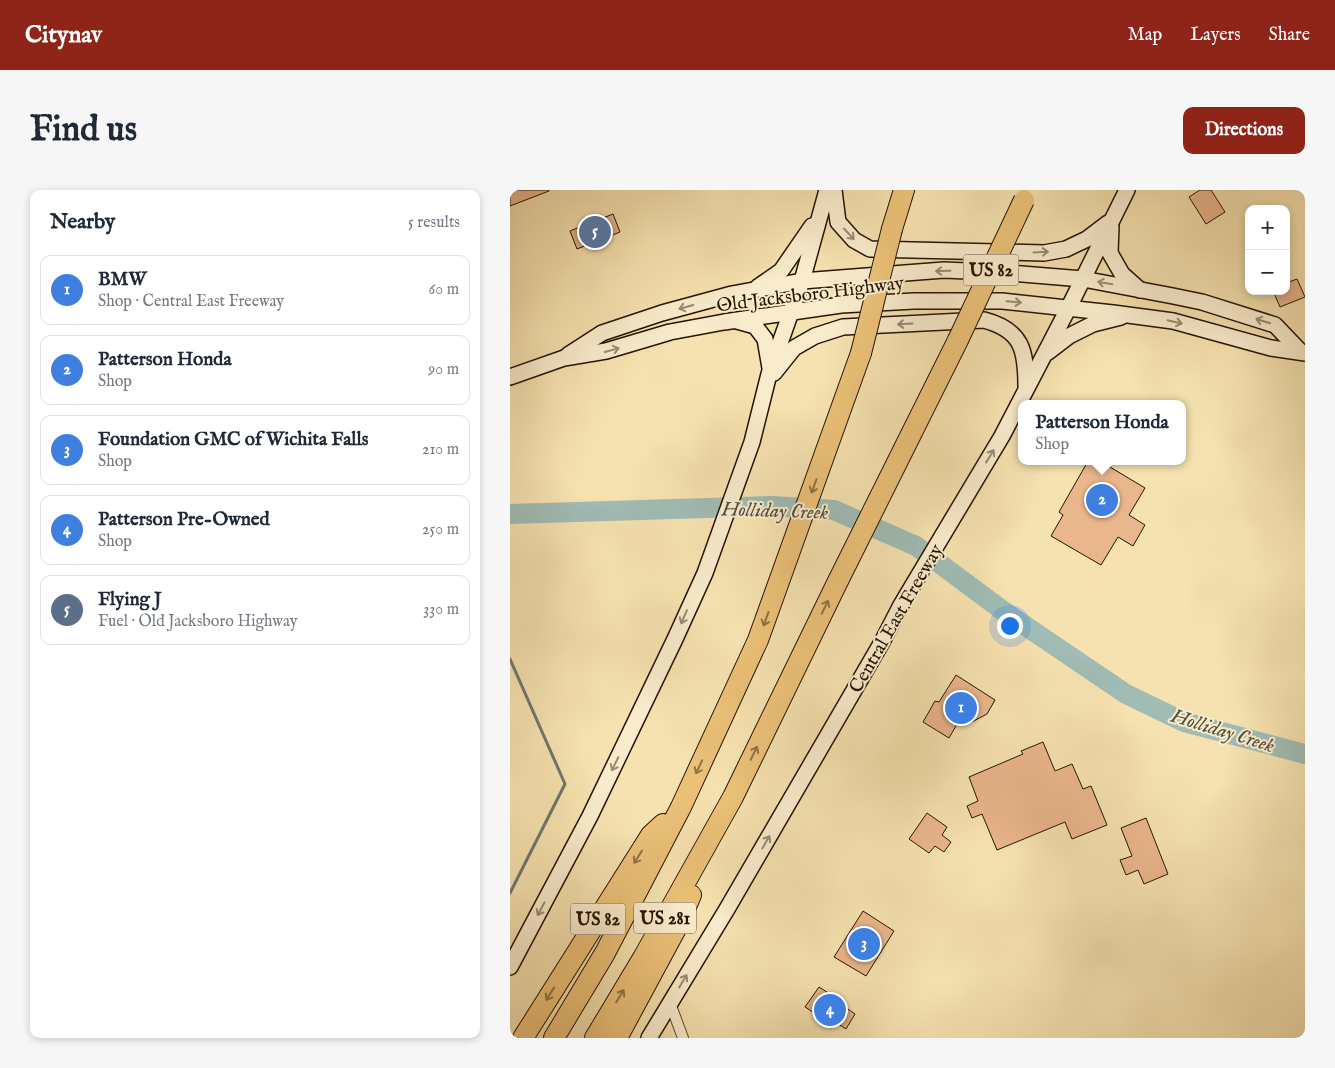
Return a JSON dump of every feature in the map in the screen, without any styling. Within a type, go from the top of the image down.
[{"type":"highway","name":"US 82","points":[[522,1038],[651,835],[681,807],[758,640],[861,353],[892,229],[899,190]]},
{"type":"highway","points":[[892,229],[904,190]]},
{"type":"highway","name":"US 82","points":[[617,1038],[679,923],[733,797],[958,340],[1027,195]]},
{"type":"highway","name":"US 281","points":[[595,1038],[643,958],[733,797]]},
{"type":"highway","name":"US 281","points":[[554,1038],[605,953],[681,807]]},
{"type":"main road","points":[[510,967],[590,816],[675,639],[704,573],[752,442],[769,376],[802,281],[827,190]]},
{"type":"main road","points":[[834,190],[838,222],[854,240],[870,249],[1044,253],[1073,246],[1087,239],[1112,220]]},
{"type":"main road","name":"Central East Freeway","points":[[1021,400],[1069,308],[1127,190]]},
{"type":"main road","points":[[755,289],[781,271],[819,217]]},
{"type":"main road","points":[[1112,220],[1110,253],[1122,274],[1140,290]]},
{"type":"main road","name":"Old Jacksboro Highway","points":[[564,358],[602,333],[732,294],[802,281],[944,270],[1083,279],[1202,302],[1274,325],[1303,351]]},
{"type":"main road","name":"Old Jacksboro Highway","points":[[510,377],[564,358],[606,351],[670,332],[733,320],[842,306],[914,301],[1002,301],[1130,315],[1173,321],[1271,348],[1303,351]]},
{"type":"main road","points":[[1043,356],[1069,336],[1093,324],[1130,315]]},
{"type":"main road","points":[[733,320],[755,326],[764,339],[769,376]]},
{"type":"main road","points":[[769,376],[794,348],[815,336],[843,327],[984,320],[997,324],[1011,332],[1021,346],[1026,368],[1026,390]]},
{"type":"main road","name":"Central East Freeway","points":[[648,1038],[727,909],[1018,405]]},
{"type":"street","points":[[670,1004],[683,1038]]},
{"type":"building","points":[[510,190],[549,190],[549,191],[510,206]]},
{"type":"building","points":[[1200,190],[1211,190],[1225,212],[1206,224],[1189,197]]},
{"type":"building","points":[[613,214],[620,232],[577,249],[570,231]]},
{"type":"building","points":[[1297,279],[1305,297],[1280,307],[1275,295],[1290,295],[1290,282]]},
{"type":"building","points":[[1086,465],[1107,465],[1145,488],[1129,515],[1145,525],[1133,546],[1118,537],[1101,565],[1051,536],[1063,515],[1059,512]]},
{"type":"building","points":[[956,675],[995,700],[987,714],[968,724],[960,719],[949,738],[923,722],[935,701],[939,702]]},
{"type":"building","points":[[1043,742],[1055,771],[1072,764],[1083,789],[1091,786],[1107,825],[1072,839],[1065,822],[997,850],[982,814],[972,818],[967,806],[978,801],[969,777],[1023,754],[1021,751]]},
{"type":"building","points":[[927,813],[947,827],[942,835],[951,842],[944,852],[935,846],[929,853],[909,839]]},
{"type":"building","points":[[1146,818],[1168,874],[1144,884],[1138,870],[1126,875],[1120,860],[1132,856],[1121,828]]},
{"type":"building","points":[[863,911],[894,931],[866,976],[834,957]]},
{"type":"building","points":[[819,987],[844,1003],[842,1005],[855,1014],[846,1029],[832,1020],[830,1023],[805,1007]]},
{"type":"waterway","name":"Holliday Creek","points":[[510,514],[772,506],[834,510],[916,546],[1002,610],[1126,694],[1184,722],[1305,754]]},
{"type":"waterway","points":[[510,659],[565,784],[510,893]]},
{"type":"place","name":"Flying J","points":[[595,232]]},
{"type":"place","name":"Patterson Honda","points":[[1102,500]]},
{"type":"place","name":"BMW","points":[[961,708]]},
{"type":"place","name":"Foundation GMC of Wichita Falls","points":[[864,944]]},
{"type":"place","name":"Patterson Pre-Owned","points":[[830,1010]]}]
